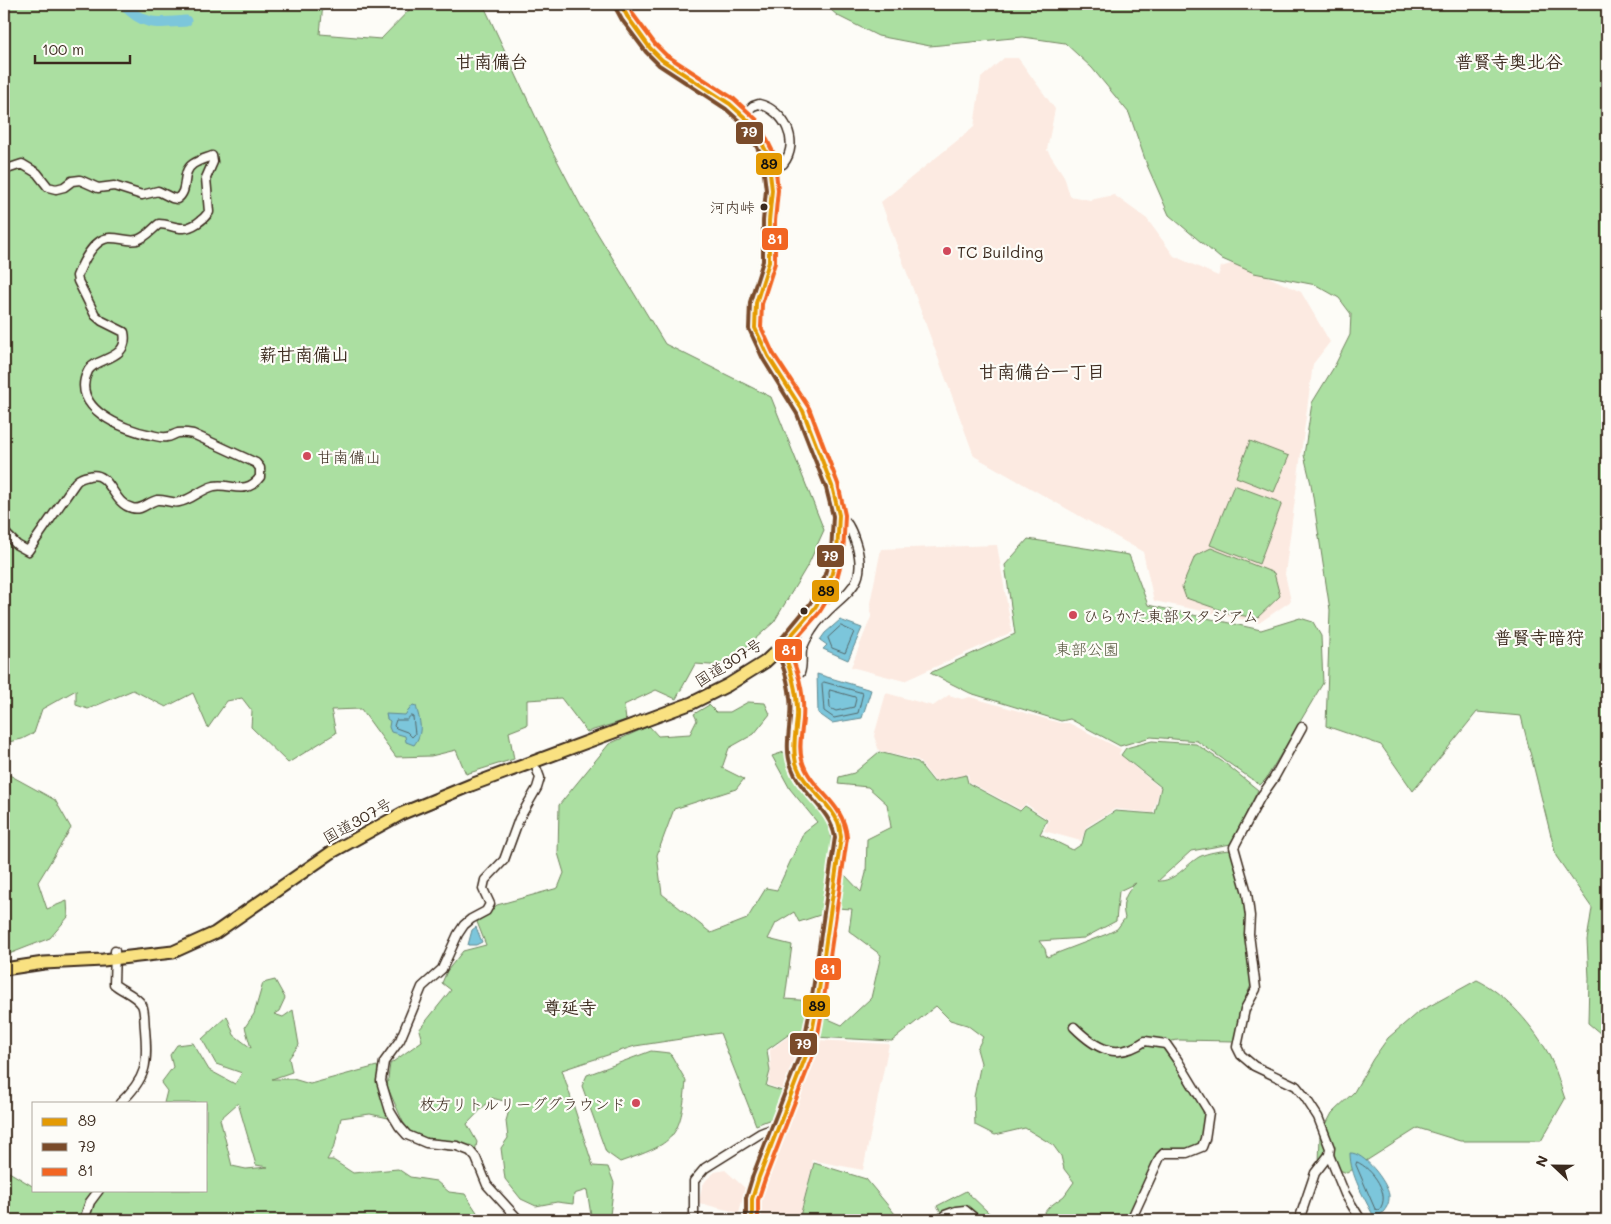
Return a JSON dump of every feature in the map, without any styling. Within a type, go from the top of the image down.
[{"type":"highway","name":"国道307号","points":[[4,969],[114,955],[173,952],[208,937],[332,852],[403,813],[692,702],[743,676],[765,662],[781,647],[814,609],[828,587],[837,555],[839,515],[832,486],[803,411],[768,356],[755,328],[756,303],[769,262],[772,190],[768,155],[761,138],[752,124],[730,104],[662,60],[650,48],[627,16],[621,4]]},
{"type":"main road","points":[[752,1220],[752,1199],[759,1176],[809,1048],[841,837],[838,823],[824,802],[803,779],[796,764],[794,750],[797,716],[796,691],[793,676],[781,647]]},
{"type":"street","points":[[743,115],[752,106],[764,105],[771,109],[787,126],[791,143],[788,158],[783,164],[770,166]]},
{"type":"street","points":[[4,170],[22,164],[37,173],[48,187],[56,189],[64,187],[72,181],[80,180],[98,188],[114,186],[142,195],[158,191],[177,199],[184,192],[186,171],[193,164],[212,156],[213,162],[206,178],[209,212],[206,216],[191,226],[183,228],[159,224],[146,236],[135,240],[126,241],[108,238],[100,241],[80,268],[77,276],[78,281],[95,315],[102,321],[124,332],[126,339],[123,346],[112,358],[92,366],[88,371],[85,388],[86,397],[97,411],[118,424],[167,438],[177,433],[193,434],[256,463],[260,468],[260,476],[252,485],[231,488],[216,486],[204,489],[178,503],[155,500],[138,509],[125,505],[101,476],[92,475],[78,479],[28,551],[17,546],[4,532]]},
{"type":"street","points":[[793,676],[800,673],[802,651],[813,628],[854,586],[860,572],[861,559],[854,536],[848,524],[839,515]]},
{"type":"street","points":[[1299,1220],[1315,1173],[1329,1155],[1330,1148],[1316,1112],[1296,1086],[1254,1066],[1241,1055],[1237,1047],[1245,1009],[1256,989],[1249,934],[1250,916],[1247,893],[1234,847],[1260,798],[1274,778],[1302,727]]},
{"type":"street","points":[[519,1220],[488,1185],[476,1158],[470,1151],[456,1146],[426,1143],[407,1135],[390,1111],[384,1094],[382,1075],[384,1062],[400,1040],[422,987],[442,969],[464,925],[486,911],[490,904],[483,889],[485,880],[504,860],[519,819],[537,788],[540,778],[537,770]]},
{"type":"street","points":[[114,955],[114,984],[134,996],[142,1004],[146,1047],[145,1068],[139,1082],[121,1102]]},
{"type":"street","points":[[1074,1027],[1094,1045],[1106,1050],[1120,1051],[1134,1048],[1145,1041],[1166,1044],[1209,1112],[1206,1139],[1202,1147],[1187,1153],[1164,1153],[1160,1157],[1131,1220]]},
{"type":"street","points":[[694,1220],[694,1181],[705,1168],[761,1133],[766,1131],[777,1132]]},
{"type":"street","points":[[1329,1155],[1345,1194],[1361,1220]]},
{"type":"street","points":[[84,1220],[90,1202],[98,1192]]},
{"type":"street","points":[[945,1215],[965,1210],[977,1220]]},
{"type":"shaded area","points":[[1004,58],[1018,58],[1055,109],[1047,150],[1064,176],[1070,196],[1090,200],[1114,195],[1147,219],[1174,256],[1218,276],[1221,267],[1237,262],[1301,292],[1330,342],[1313,364],[1285,574],[1291,601],[1259,623],[1154,601],[1143,552],[974,456],[881,202],[974,127],[981,78]]},
{"type":"shaded area","points":[[997,545],[1012,632],[904,681],[851,667],[871,617],[870,603],[881,549]]},
{"type":"shaded area","points":[[886,693],[933,706],[949,695],[962,699],[970,697],[1060,723],[1069,723],[1121,749],[1119,754],[1160,788],[1153,813],[1115,809],[1086,827],[1081,841],[1044,831],[1049,820],[1026,804],[1020,809],[969,782],[968,774],[935,781],[918,760],[879,751],[874,736]]},
{"type":"shaded area","points":[[809,1034],[806,1047],[787,1091],[768,1085],[771,1071],[770,1050],[789,1036]]},
{"type":"shaded area","points":[[816,1040],[889,1044],[863,1170],[811,1160],[813,1163],[799,1220],[755,1220],[756,1201],[760,1183]]},
{"type":"shaded area","points":[[725,1170],[745,1188],[739,1213],[699,1203],[702,1186],[707,1179],[715,1172]]},
{"type":"green space","points":[[4,4],[323,4],[320,34],[381,39],[415,4],[483,4],[546,139],[582,208],[665,344],[771,397],[824,530],[809,563],[774,622],[725,666],[695,664],[676,699],[656,690],[624,705],[626,720],[587,732],[561,698],[527,700],[527,725],[509,732],[514,759],[466,774],[456,750],[431,756],[396,757],[361,709],[331,710],[336,733],[288,763],[251,727],[252,711],[242,698],[227,701],[208,728],[193,693],[166,707],[133,690],[88,709],[76,705],[76,690],[42,709],[34,733],[22,739],[4,743]]},
{"type":"green space","points":[[824,4],[1607,4],[1607,1039],[1588,1023],[1589,978],[1587,940],[1592,908],[1556,856],[1521,716],[1477,712],[1413,791],[1381,745],[1326,726],[1330,610],[1311,484],[1304,455],[1312,403],[1334,367],[1350,335],[1351,314],[1339,298],[1316,285],[1254,273],[1220,258],[1169,215],[1147,165],[1129,113],[1092,68],[1065,43],[1023,37],[930,46],[878,36],[838,16]]},
{"type":"green space","points":[[1250,441],[1289,456],[1274,492],[1236,477]]},
{"type":"green space","points":[[1234,485],[1282,503],[1259,564],[1210,545]]},
{"type":"green space","name":"東部公園","points":[[1028,539],[1129,555],[1148,605],[1261,630],[1300,618],[1313,622],[1321,636],[1323,683],[1266,779],[1260,785],[1197,741],[1151,737],[1120,746],[1070,719],[1061,721],[970,693],[930,673],[1015,634],[1005,565]]},
{"type":"green space","points":[[1211,548],[1274,573],[1280,596],[1257,618],[1232,614],[1186,598],[1182,587],[1195,556]]},
{"type":"green space","points":[[748,702],[765,703],[770,714],[754,734],[729,748],[722,768],[744,779],[736,789],[674,809],[657,855],[662,894],[711,933],[747,919],[766,888],[777,890],[804,832],[817,822],[790,789],[772,756],[790,750],[796,783],[831,825],[831,847],[823,914],[799,922],[794,912],[776,923],[768,939],[792,945],[785,999],[813,1001],[807,1033],[788,1035],[767,1050],[770,1071],[766,1086],[785,1092],[776,1117],[756,1125],[720,1033],[635,1046],[562,1070],[593,1166],[608,1167],[614,1183],[610,1215],[606,1220],[585,1220],[591,1215],[587,1190],[574,1194],[573,1204],[557,1202],[536,1206],[521,1199],[505,1179],[501,1148],[508,1138],[506,1121],[511,1103],[492,1098],[467,1124],[477,1142],[475,1152],[447,1150],[418,1144],[403,1122],[387,1086],[390,1064],[422,1041],[419,1030],[451,990],[442,983],[447,971],[463,951],[486,945],[477,922],[497,905],[558,888],[564,873],[558,853],[559,805],[609,744],[649,726],[658,736],[690,734],[697,720],[694,714],[709,705],[716,712],[730,712]]},
{"type":"green space","points":[[1152,741],[1196,744],[1226,764],[1258,790],[1231,844],[1191,851],[1158,881],[1164,881],[1175,876],[1203,855],[1231,850],[1244,894],[1247,921],[1245,933],[1252,983],[1242,1005],[1234,1041],[1178,1040],[1172,1041],[1165,1049],[1187,1080],[1201,1105],[1204,1122],[1200,1143],[1189,1148],[1165,1150],[1157,1155],[1139,1199],[1127,1220],[1038,1220],[1049,1207],[1064,1196],[1074,1182],[1064,1169],[1061,1156],[1053,1145],[1025,1128],[995,1135],[975,1125],[974,1097],[981,1063],[977,1049],[983,1037],[967,1025],[950,1020],[936,1006],[892,1041],[814,1037],[819,1015],[842,1025],[871,998],[881,955],[849,931],[852,909],[836,908],[844,874],[861,892],[866,873],[867,839],[891,827],[887,804],[868,787],[838,784],[839,777],[854,773],[879,752],[918,762],[934,782],[966,775],[968,783],[1020,811],[1025,806],[1047,820],[1040,834],[1073,850],[1082,844],[1086,829],[1115,811],[1155,814],[1161,787],[1121,755],[1126,748]],"holes":[[[1136,883],[1124,903],[1125,918],[1117,929],[1047,957],[1045,949],[1039,941],[1084,938],[1116,921],[1119,891]]]},
{"type":"green space","points":[[4,772],[55,800],[71,828],[38,882],[47,909],[67,901],[68,917],[50,938],[4,956]]},
{"type":"green space","points":[[275,980],[285,998],[279,1011],[274,1014],[283,1017],[293,1010],[299,1045],[289,1058],[292,1072],[272,1079],[293,1079],[310,1084],[377,1066],[393,1119],[370,1114],[341,1118],[335,1145],[327,1160],[333,1160],[353,1173],[398,1169],[410,1177],[436,1181],[449,1192],[465,1194],[482,1220],[4,1220],[4,1169],[32,1186],[32,1192],[208,1192],[208,1102],[164,1102],[167,1091],[161,1083],[173,1067],[170,1055],[177,1045],[193,1043],[209,1070],[235,1084],[242,1073],[216,1064],[202,1039],[227,1016],[234,1035],[251,1048],[245,1027],[254,1014],[263,983]],"holes":[[[238,1103],[256,1165],[268,1167],[246,1169],[232,1166],[220,1119]]]},
{"type":"green space","points":[[1477,980],[1498,993],[1518,1012],[1536,1034],[1554,1065],[1565,1099],[1541,1141],[1460,1141],[1418,1128],[1347,1173],[1319,1162],[1320,1136],[1332,1113],[1354,1092],[1373,1059],[1388,1038],[1417,1013]]},
{"type":"green space","name":"枚方リトルリーググラウンド","points":[[651,1051],[670,1053],[686,1081],[681,1115],[677,1127],[663,1143],[620,1162],[606,1152],[582,1086],[587,1075]]},
{"type":"green space","points":[[814,1163],[866,1179],[900,1220],[799,1220]]},
{"type":"green space","points":[[966,1191],[989,1213],[1003,1218],[1003,1220],[929,1220],[941,1212],[937,1206]]},
{"type":"water","points":[[840,620],[862,628],[848,660],[823,649],[827,645],[820,640]]},
{"type":"water","points":[[817,674],[871,690],[862,718],[832,723],[818,713]]},
{"type":"water","points":[[413,705],[416,706],[420,726],[419,736],[414,745],[406,742],[405,736],[391,732],[389,727],[390,721],[387,719],[386,714],[405,715]]},
{"type":"water","points":[[476,927],[482,942],[476,945],[468,945],[472,930]]},
{"type":"water","points":[[1350,1153],[1362,1157],[1368,1162],[1387,1189],[1389,1195],[1388,1204],[1379,1216],[1374,1217],[1358,1186],[1352,1169]]},
{"type":"waterway","points":[[124,4],[138,17],[152,22],[186,21]]},
{"type":"transit line","name":"89","points":[[621,4],[627,16],[650,48],[662,60],[730,104],[752,124],[768,155],[772,190],[769,221],[769,262],[756,303],[755,328],[768,356],[803,411],[832,486],[839,515],[837,555],[828,587],[814,609],[781,647],[791,672],[795,690],[797,717],[794,746],[796,763],[804,779],[834,814],[839,824],[841,837],[809,1048],[759,1177],[752,1199],[752,1220]]},
{"type":"transit line","name":"81","points":[[628,4],[632,13],[655,44],[666,55],[734,99],[757,120],[774,154],[778,190],[775,221],[775,263],[762,304],[761,327],[773,353],[809,408],[838,484],[845,515],[843,556],[834,589],[819,613],[788,648],[802,691],[803,719],[800,745],[802,760],[812,780],[840,814],[845,825],[847,838],[815,1050],[765,1179],[758,1200],[758,1220]]},
{"type":"transit line","name":"79","points":[[615,7],[622,20],[646,52],[659,65],[726,109],[747,128],[762,157],[766,190],[763,221],[763,261],[750,302],[749,329],[763,359],[797,414],[826,488],[833,516],[831,554],[822,584],[809,605],[775,646],[785,672],[790,694],[788,750],[791,766],[801,785],[827,818],[835,837],[803,1046],[753,1175],[746,1198],[746,1220]]},
{"type":"place","name":"河内峠","points":[[764,207]]},
{"type":"place","name":"TC Building","points":[[947,251]]},
{"type":"place","name":"甘南備山","points":[[307,456]]},
{"type":"place","name":"ひらかた東部スタジアム","points":[[1073,615]]},
{"type":"place","name":"枚方リトルリーググラウンド","points":[[636,1103]]},
{"type":"district","name":"甘南備台","points":[[492,61]]},
{"type":"district","name":"普賢寺奥北谷","points":[[1509,61]]},
{"type":"district","name":"薪甘南備山","points":[[304,354]]},
{"type":"district","name":"甘南備台一丁目","points":[[1042,371]]},
{"type":"district","name":"普賢寺暗狩","points":[[1539,637]]},
{"type":"district","name":"尊延寺","points":[[570,1007]]}]
